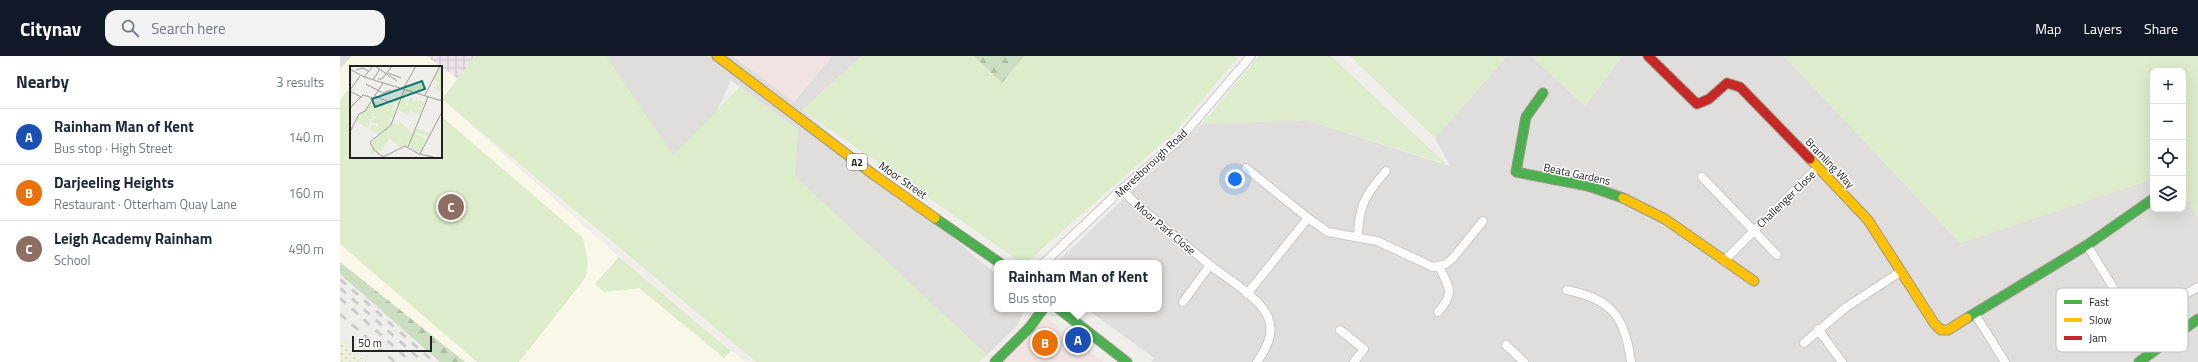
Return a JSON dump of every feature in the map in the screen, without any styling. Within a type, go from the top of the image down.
[{"type":"street","name":"Moor Street","points":[[717,56],[874,175],[996,260]]},
{"type":"street","name":"Meresborough Road","points":[[1047,260],[1122,189],[1178,141],[1251,56]]},
{"type":"street","name":"Bramling Way","points":[[1648,56],[1697,104],[1707,100],[1725,83],[1734,83],[1868,220],[1900,272],[1934,323],[1941,330],[1948,330],[2088,245],[2112,226],[2150,201]]},
{"type":"street","name":"Beata Gardens","points":[[1543,93],[1526,117],[1516,172],[1588,186],[1632,201],[1665,219],[1754,281]]},
{"type":"street","points":[[1246,168],[1308,218],[1328,232],[1358,236],[1388,245],[1427,266],[1439,267],[1453,258],[1483,221]]},
{"type":"street","name":"Challenger Close","points":[[1754,230],[1817,168]]},
{"type":"street","points":[[1358,236],[1358,222],[1364,202],[1368,193],[1386,171]]},
{"type":"street","points":[[1702,177],[1777,255]]},
{"type":"street","name":"Moor Park Close","points":[[1122,189],[1134,202],[1247,294],[1265,312],[1270,326],[1269,342],[1257,362]]},
{"type":"street","points":[[1247,294],[1308,218]]},
{"type":"street","points":[[1724,261],[1754,230]]},
{"type":"street","points":[[2088,245],[2114,288]]},
{"type":"street","points":[[1183,302],[1210,265]]},
{"type":"street","points":[[1438,312],[1448,301],[1450,288],[1439,267]]},
{"type":"street","points":[[1804,343],[1818,329],[1845,308],[1900,272]]},
{"type":"street","points":[[2188,293],[2198,287]]},
{"type":"street","points":[[1567,290],[1598,300],[1615,312],[1625,329],[1631,362]]},
{"type":"street","points":[[995,362],[1030,327],[1041,312]]},
{"type":"street","points":[[1063,312],[1127,362]]},
{"type":"street","points":[[1975,314],[2005,362]]},
{"type":"street","points":[[2188,326],[2198,319]]},
{"type":"street","points":[[1818,329],[1842,362]]},
{"type":"street","points":[[1340,330],[1364,349],[1354,362]]},
{"type":"street","points":[[1506,345],[1524,362]]},
{"type":"street","points":[[2139,362],[2153,352]]},
{"type":"shaded area","points":[[340,56],[352,56],[340,69]]},
{"type":"shaded area","points":[[352,56],[426,56],[440,66],[350,66],[350,158],[442,158],[442,99],[619,257],[745,362],[465,362],[340,262],[340,69]]},
{"type":"shaded area","points":[[426,56],[475,56],[458,79],[442,66]]},
{"type":"shaded area","points":[[606,56],[733,56],[794,102],[832,56],[862,56],[802,110],[994,272],[994,312],[1024,312],[1017,326],[987,355],[794,176],[798,130],[731,80],[717,111],[672,156]]},
{"type":"shaded area","points":[[733,56],[832,56],[794,102]]},
{"type":"shaded area","points":[[1507,56],[1531,56],[1585,106],[1622,56],[1784,56],[1960,243],[2150,180],[2150,212],[2186,212],[2186,199],[2198,218],[2198,362],[1151,362],[1154,358],[1091,312],[1162,312],[1162,260],[1059,260],[1202,124],[1305,120],[1450,166],[1435,138]]},
{"type":"shaded area","points":[[442,68],[458,79],[442,99]]},
{"type":"shaded area","points":[[1046,318],[1103,362],[1000,362]]},
{"type":"green space","points":[[475,56],[606,56],[673,155],[740,87],[798,130],[795,176],[987,355],[979,362],[756,362],[442,99]]},
{"type":"green space","points":[[862,56],[974,56],[1002,83],[1024,56],[1239,56],[1175,132],[1029,260],[1018,260],[802,110]]},
{"type":"green space","points":[[974,56],[1024,56],[1002,83]]},
{"type":"green space","points":[[1259,56],[1331,56],[1446,164],[1305,120],[1202,124]]},
{"type":"green space","points":[[1350,56],[1507,56],[1435,138]]},
{"type":"green space","points":[[1531,56],[1622,56],[1585,106]]},
{"type":"green space","points":[[1784,56],[2198,56],[2198,218],[2186,199],[2186,68],[2150,68],[2150,180],[1960,243]]},
{"type":"green space","points":[[350,88],[350,158],[442,158],[442,117],[583,238],[588,262],[586,277],[519,362],[477,362],[340,244],[340,100]]},
{"type":"green space","points":[[619,257],[731,351],[724,358],[639,288],[604,292],[595,284]]},
{"type":"green space","points":[[340,262],[465,362],[440,362],[340,274]]},
{"type":"green space","points":[[340,337],[366,362],[340,362]]},
{"type":"railway","points":[[340,279],[434,362]]},
{"type":"railway","points":[[340,288],[423,362]]},
{"type":"railway","points":[[340,298],[411,362]]},
{"type":"railway","points":[[340,314],[395,362]]},
{"type":"traffic: fast","points":[[1543,93],[1526,117],[1516,172],[1588,186],[1623,198]]},
{"type":"traffic: fast","points":[[1967,318],[2087,245],[2150,201]]},
{"type":"traffic: fast","points":[[935,218],[996,260]]},
{"type":"traffic: fast","points":[[995,362],[1030,327],[1041,312]]},
{"type":"traffic: fast","points":[[1063,312],[1127,362]]},
{"type":"traffic: fast","points":[[2188,326],[2198,319]]},
{"type":"traffic: fast","points":[[2139,362],[2153,352]]},
{"type":"traffic: slow","points":[[717,56],[874,175],[935,218]]},
{"type":"traffic: slow","points":[[1810,159],[1868,220],[1934,323],[1941,330],[1948,330],[1967,318]]},
{"type":"traffic: slow","points":[[1623,198],[1665,219],[1754,281]]},
{"type":"traffic: jam","points":[[1648,56],[1697,104],[1709,99],[1727,83],[1740,87],[1810,159]]},
{"type":"place","name":"Leigh Academy Rainham","points":[[451,207]]},
{"type":"place","name":"Rainham Man of Kent","points":[[1078,340]]},
{"type":"place","name":"Darjeeling Heights","points":[[1045,343]]}]
